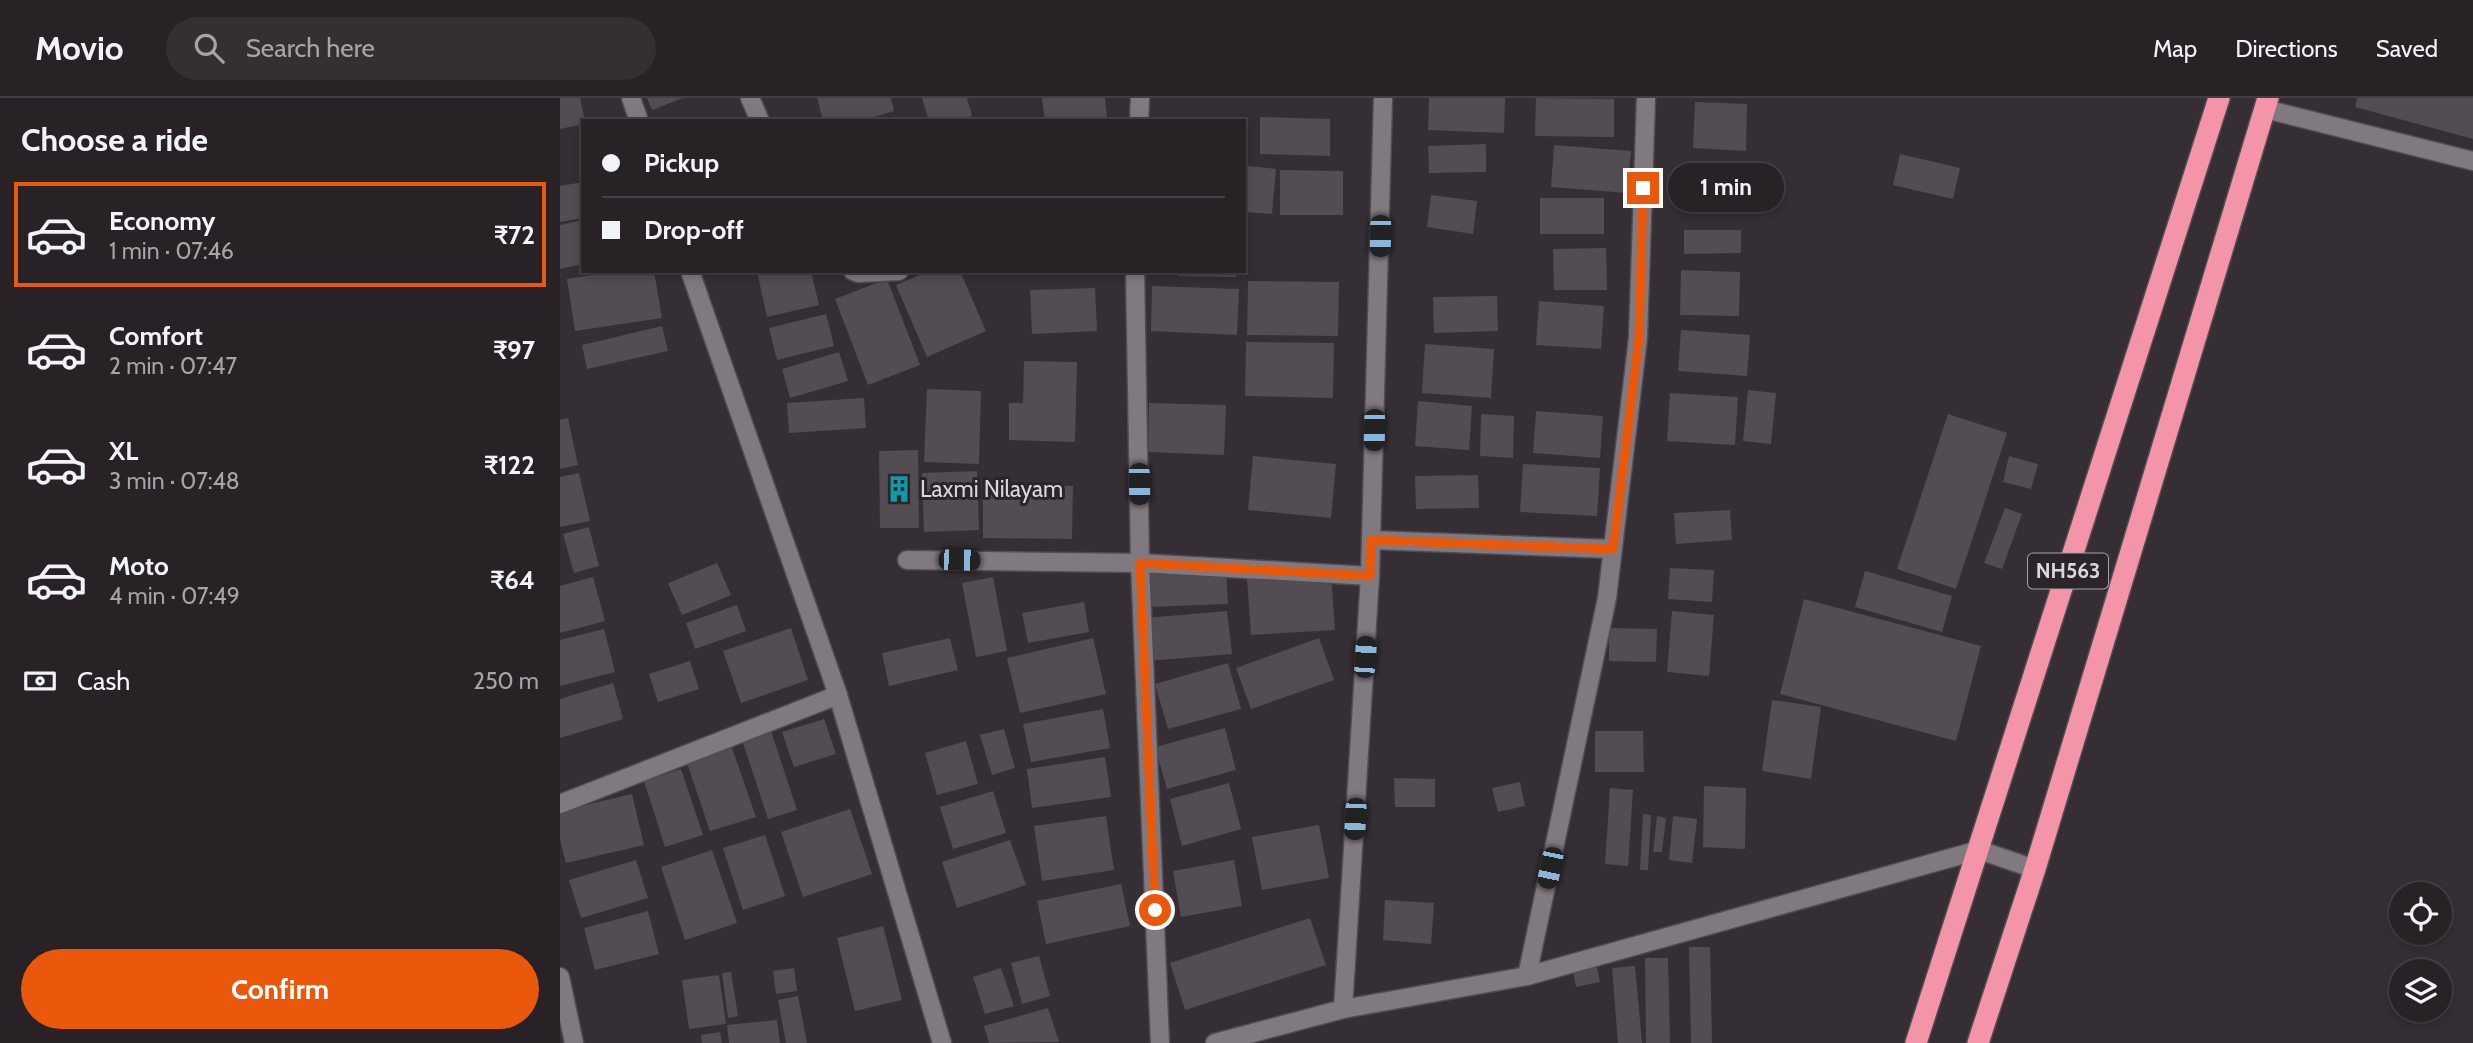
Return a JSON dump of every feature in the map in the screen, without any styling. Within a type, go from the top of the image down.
[{"type":"highway","name":"NH563","points":[[1916,1043],[2219,98]]},
{"type":"highway","name":"NH563","points":[[1978,1043],[2035,869],[2267,104]]},
{"type":"street","points":[[631,98],[638,119]]},
{"type":"street","points":[[751,98],[759,119]]},
{"type":"street","points":[[1139,119],[1140,98]]},
{"type":"street","points":[[1343,1009],[1370,576],[1383,98]]},
{"type":"street","points":[[1527,976],[1607,598],[1639,338],[1646,98]]},
{"type":"street","points":[[2267,104],[2473,161]]},
{"type":"street","points":[[691,273],[838,695],[943,1043]]},
{"type":"street","points":[[1135,273],[1140,563],[1160,1043]]},
{"type":"street","points":[[1371,540],[1613,549]]},
{"type":"street","points":[[907,560],[1140,563],[1370,576]]},
{"type":"street","points":[[560,804],[838,695]]},
{"type":"street","points":[[1215,1043],[1343,1009],[1527,976],[1979,850],[2035,869]]},
{"type":"street","points":[[560,977],[574,1043]]},
{"type":"building","points":[[560,98],[580,98],[585,119],[581,119],[581,124],[560,129]]},
{"type":"building","points":[[647,98],[683,98],[652,110]]},
{"type":"building","points":[[817,98],[891,98],[894,111],[868,119],[822,119]]},
{"type":"building","points":[[922,98],[967,98],[972,116],[963,119],[928,119]]},
{"type":"building","points":[[1042,98],[1105,98],[1107,117],[1045,119]]},
{"type":"building","points":[[1429,98],[1505,98],[1504,133],[1428,130]]},
{"type":"building","points":[[1536,98],[1614,99],[1614,137],[1535,136]]},
{"type":"building","points":[[2357,98],[2473,98],[2473,139],[2355,107]]},
{"type":"building","points":[[1695,102],[1747,104],[1746,151],[1693,148]]},
{"type":"building","points":[[1260,117],[1330,119],[1330,156],[1260,154]]},
{"type":"building","points":[[1486,144],[1486,172],[1429,173],[1428,146]]},
{"type":"building","points":[[1554,145],[1631,151],[1627,193],[1551,187]]},
{"type":"building","points":[[1900,154],[1960,168],[1953,199],[1893,185]]},
{"type":"building","points":[[1248,166],[1276,169],[1272,214],[1246,212]]},
{"type":"building","points":[[1280,170],[1343,171],[1343,215],[1280,215]]},
{"type":"building","points":[[581,182],[581,218],[560,222],[560,186]]},
{"type":"building","points":[[1431,195],[1477,201],[1473,234],[1427,227]]},
{"type":"building","points":[[1540,198],[1604,198],[1604,234],[1540,234]]},
{"type":"building","points":[[581,220],[581,264],[560,269],[560,225]]},
{"type":"building","points":[[1684,230],[1741,230],[1741,253],[1684,254]]},
{"type":"building","points":[[1606,248],[1607,290],[1554,290],[1553,249]]},
{"type":"building","points":[[1681,270],[1740,272],[1739,316],[1680,315]]},
{"type":"building","points":[[604,273],[654,273],[662,318],[575,331],[567,279]]},
{"type":"building","points":[[757,273],[811,273],[819,305],[767,317]]},
{"type":"building","points":[[924,273],[961,273],[986,331],[927,357],[896,285]]},
{"type":"building","points":[[1178,273],[1236,273],[1236,277],[1178,276]]},
{"type":"building","points":[[887,279],[920,365],[868,385],[835,299]]},
{"type":"building","points":[[1248,281],[1339,282],[1338,336],[1247,335]]},
{"type":"building","points":[[1152,286],[1239,289],[1237,335],[1151,331]]},
{"type":"building","points":[[1095,288],[1097,331],[1032,334],[1030,290]]},
{"type":"building","points":[[1497,296],[1498,331],[1434,333],[1433,297]]},
{"type":"building","points":[[1539,301],[1604,306],[1601,349],[1536,345]]},
{"type":"building","points":[[826,314],[834,346],[777,360],[769,328]]},
{"type":"building","points":[[662,326],[668,351],[587,369],[582,345]]},
{"type":"building","points":[[1681,330],[1750,335],[1747,376],[1678,371]]},
{"type":"building","points":[[1246,342],[1334,343],[1333,398],[1245,396]]},
{"type":"building","points":[[1425,344],[1494,349],[1491,398],[1422,393]]},
{"type":"building","points":[[839,352],[848,381],[790,398],[782,369]]},
{"type":"building","points":[[1024,361],[1077,362],[1075,442],[1009,440],[1009,403],[1023,403]]},
{"type":"building","points":[[927,389],[981,391],[979,464],[924,462]]},
{"type":"building","points":[[1748,390],[1776,393],[1771,444],[1743,441]]},
{"type":"building","points":[[1670,393],[1738,397],[1735,445],[1667,441]]},
{"type":"building","points":[[864,398],[866,428],[789,433],[787,403]]},
{"type":"building","points":[[1418,401],[1472,406],[1469,450],[1415,446]]},
{"type":"building","points":[[1149,403],[1226,405],[1224,455],[1148,452]]},
{"type":"building","points":[[1536,411],[1603,416],[1600,458],[1533,453]]},
{"type":"building","points":[[1481,414],[1514,416],[1513,458],[1480,456]]},
{"type":"building","points":[[1948,414],[2007,433],[1956,589],[1897,569]]},
{"type":"building","points":[[568,418],[578,465],[560,469],[560,420]]},
{"type":"building","name":"Laxmi Nilayam","points":[[918,450],[919,528],[880,528],[879,451]]},
{"type":"building","points":[[1253,456],[1336,464],[1331,518],[1248,510]]},
{"type":"building","points":[[2009,456],[2038,464],[2031,489],[2003,482]]},
{"type":"building","points":[[1523,464],[1600,468],[1597,516],[1520,512]]},
{"type":"building","points":[[977,471],[979,530],[924,532],[922,473]]},
{"type":"building","points":[[579,473],[590,521],[560,527],[560,477]]},
{"type":"building","points":[[1478,475],[1479,508],[1416,509],[1415,476]]},
{"type":"building","points":[[983,484],[1073,486],[1072,539],[983,538]]},
{"type":"building","points":[[2005,508],[2022,514],[2002,569],[1984,563]]},
{"type":"building","points":[[1730,510],[1732,540],[1676,544],[1674,513]]},
{"type":"building","points":[[589,527],[599,566],[574,573],[563,534]]},
{"type":"building","points":[[717,563],[731,595],[682,615],[668,583]]},
{"type":"building","points":[[1670,568],[1714,570],[1712,602],[1668,599]]},
{"type":"building","points":[[1226,570],[1228,604],[1148,607],[1146,573]]},
{"type":"building","points":[[1865,571],[1952,596],[1942,632],[1855,607]]},
{"type":"building","points":[[1331,573],[1335,630],[1251,635],[1247,579]]},
{"type":"building","points":[[593,577],[605,621],[560,633],[560,586]]},
{"type":"building","points":[[993,577],[1007,651],[976,657],[962,583]]},
{"type":"building","points":[[1804,599],[1981,646],[1956,741],[1780,694]]},
{"type":"building","points":[[1084,602],[1089,632],[1028,643],[1022,613]]},
{"type":"building","points":[[737,605],[746,631],[695,649],[686,623]]},
{"type":"building","points":[[1227,611],[1232,654],[1149,661],[1145,618]]},
{"type":"building","points":[[1672,611],[1714,615],[1709,676],[1667,672]]},
{"type":"building","points":[[791,628],[808,680],[741,703],[723,651]]},
{"type":"building","points":[[1609,628],[1657,629],[1656,662],[1609,661]]},
{"type":"building","points":[[604,629],[615,672],[560,686],[560,640]]},
{"type":"building","points":[[950,638],[958,670],[889,686],[882,653]]},
{"type":"building","points":[[1093,638],[1106,694],[1020,713],[1007,658]]},
{"type":"building","points":[[1319,638],[1334,680],[1251,709],[1236,668]]},
{"type":"building","points":[[690,661],[699,689],[658,702],[649,674]]},
{"type":"building","points":[[1228,663],[1241,709],[1168,729],[1155,684]]},
{"type":"building","points":[[613,683],[623,719],[560,738],[560,699]]},
{"type":"building","points":[[1772,700],[1821,707],[1811,779],[1762,771]]},
{"type":"building","points":[[1103,709],[1110,748],[1031,762],[1023,724]]},
{"type":"building","points":[[824,719],[836,754],[794,767],[782,732]]},
{"type":"building","points":[[770,728],[797,810],[768,819],[741,737]]},
{"type":"building","points":[[1225,728],[1236,770],[1167,789],[1155,747]]},
{"type":"building","points":[[1004,729],[1015,768],[992,775],[980,735]]},
{"type":"building","points":[[1595,731],[1643,731],[1644,772],[1595,772]]},
{"type":"building","points":[[966,741],[978,784],[937,795],[925,753]]},
{"type":"building","points":[[731,745],[756,817],[710,831],[686,760]]},
{"type":"building","points":[[1105,757],[1111,797],[1032,808],[1027,769]]},
{"type":"building","points":[[681,769],[703,835],[665,847],[644,781]]},
{"type":"building","points":[[1394,778],[1435,779],[1435,807],[1395,807]]},
{"type":"building","points":[[1520,782],[1525,806],[1498,812],[1492,788]]},
{"type":"building","points":[[1229,783],[1241,829],[1182,846],[1170,799]]},
{"type":"building","points":[[1704,786],[1746,788],[1745,849],[1703,847]]},
{"type":"building","points":[[1610,788],[1633,790],[1628,866],[1605,864]]},
{"type":"building","points":[[993,791],[1006,833],[953,849],[940,807]]},
{"type":"building","points":[[632,794],[644,845],[566,863],[560,840],[560,811]]},
{"type":"building","points":[[850,809],[872,874],[803,897],[781,832]]},
{"type":"building","points":[[1643,814],[1651,815],[1648,870],[1640,870]]},
{"type":"building","points":[[1106,816],[1114,870],[1042,881],[1034,826]]},
{"type":"building","points":[[1657,816],[1666,818],[1662,852],[1653,852]]},
{"type":"building","points":[[1673,816],[1697,819],[1692,863],[1669,860]]},
{"type":"building","points":[[1319,825],[1329,878],[1262,890],[1252,837]]},
{"type":"building","points":[[765,835],[785,896],[743,910],[723,848]]},
{"type":"building","points":[[1010,840],[1026,885],[957,908],[942,862]]},
{"type":"building","points":[[712,850],[737,923],[685,940],[661,867]]},
{"type":"building","points":[[636,860],[648,898],[581,918],[569,880]]},
{"type":"building","points":[[1234,860],[1242,906],[1181,917],[1173,871]]},
{"type":"building","points":[[1121,884],[1130,926],[1046,944],[1037,901]]},
{"type":"building","points":[[1385,900],[1434,903],[1431,944],[1383,940]]},
{"type":"building","points":[[648,911],[659,954],[595,970],[584,928]]},
{"type":"building","points":[[1310,918],[1326,965],[1185,1010],[1170,963]]},
{"type":"building","points":[[883,926],[902,1000],[855,1011],[837,938]]},
{"type":"building","points":[[1689,947],[1710,947],[1712,1043],[1691,1043]]},
{"type":"building","points":[[1039,956],[1050,996],[1022,1004],[1011,963]]},
{"type":"building","points":[[1645,958],[1668,958],[1670,1043],[1646,1043]]},
{"type":"building","points":[[1596,963],[1600,982],[1576,987],[1572,968]]},
{"type":"building","points":[[1635,966],[1642,1043],[1618,1043],[1612,968]]},
{"type":"building","points":[[794,968],[797,991],[776,994],[773,971]]},
{"type":"building","points":[[1001,968],[1014,1006],[985,1014],[973,977]]},
{"type":"building","points":[[731,972],[738,1016],[728,1018],[722,973]]},
{"type":"building","points":[[719,975],[726,1024],[689,1029],[682,980]]},
{"type":"building","points":[[798,996],[807,1043],[786,1043],[778,1000]]},
{"type":"building","points":[[1048,1008],[1059,1042],[989,1043],[984,1026]]},
{"type":"building","points":[[777,1020],[780,1043],[729,1043],[727,1025]]},
{"type":"building","points":[[720,1032],[722,1043],[702,1043],[701,1035]]},
{"type":"place","name":"Laxmi Nilayam","points":[[899,489]]},
{"type":"route","points":[[1155,910],[1140,563],[1370,576],[1371,540],[1613,549],[1639,338],[1643,188]]}]
